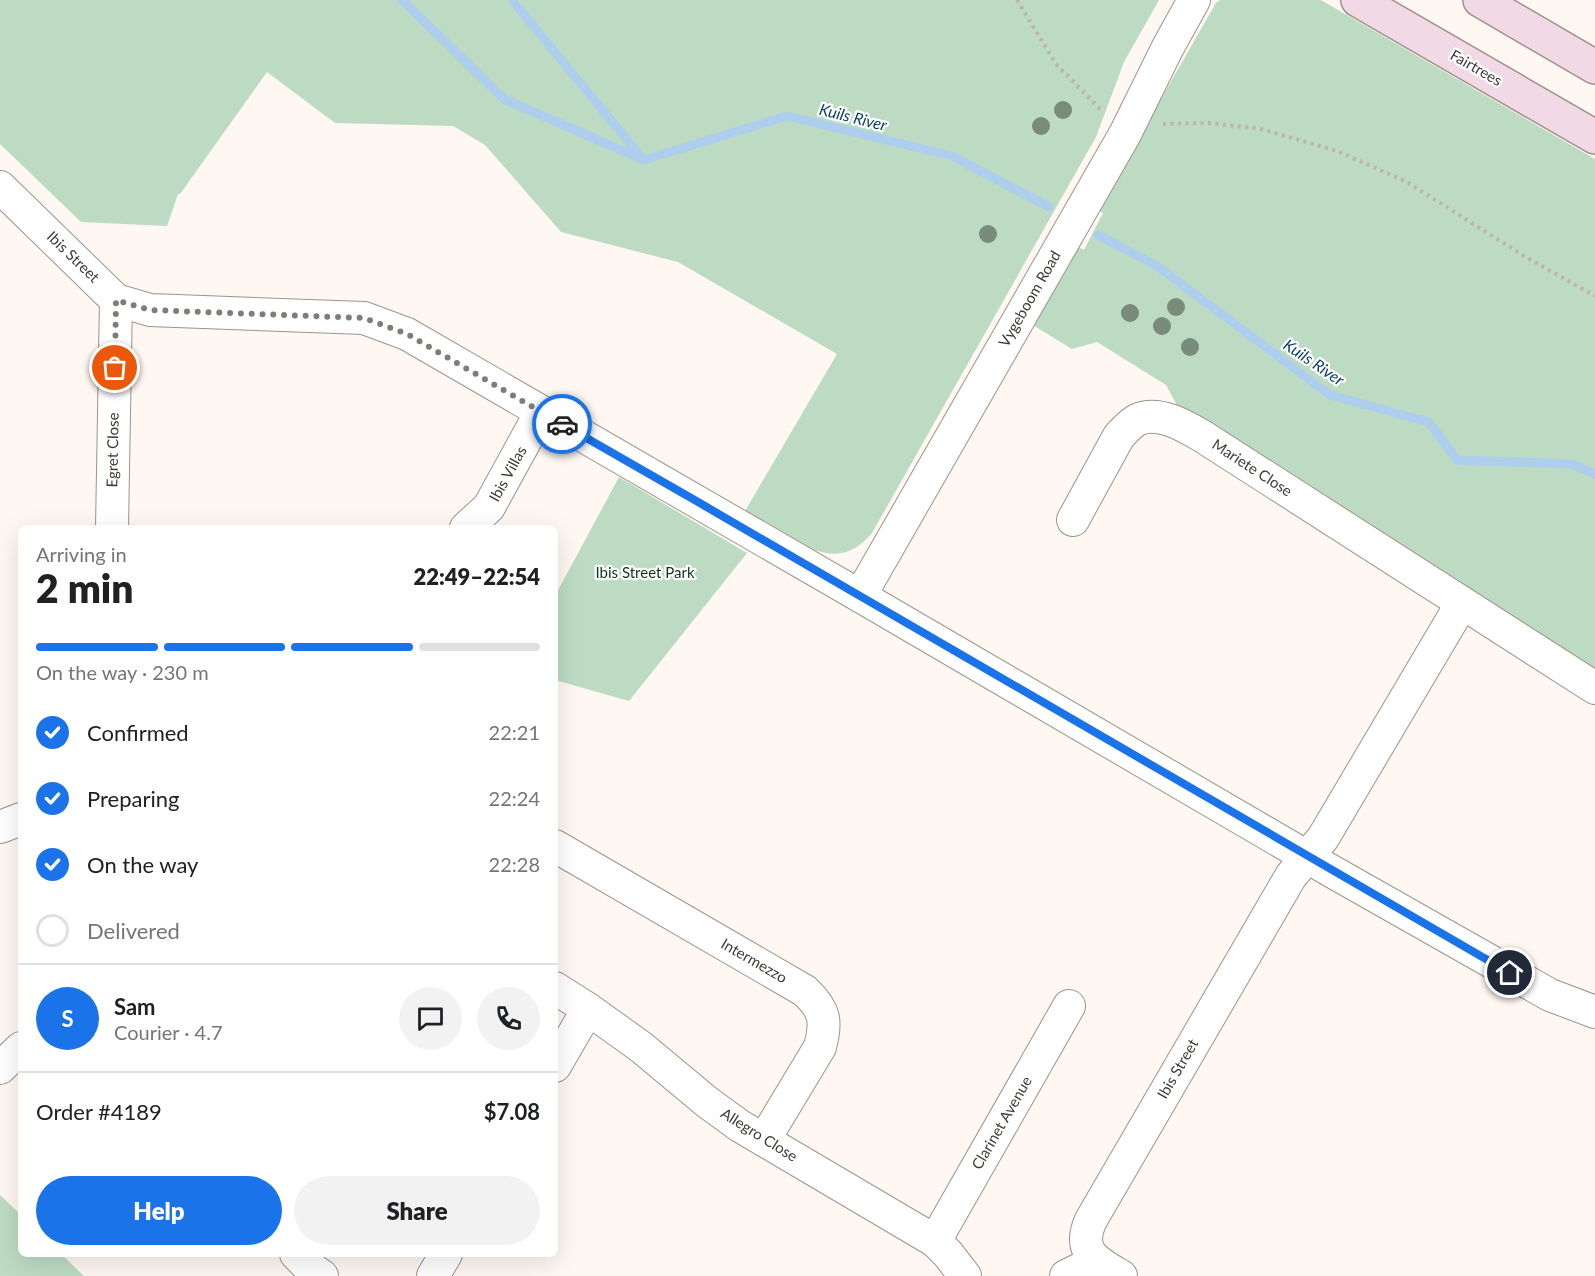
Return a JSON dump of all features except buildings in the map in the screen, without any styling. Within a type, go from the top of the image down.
[{"type":"main road","name":"Fairtrees","points":[[1358,0],[1595,137]]},
{"type":"main road","points":[[1480,0],[1595,67]]},
{"type":"street","name":"Vygeboom Road","points":[[860,596],[1125,134],[1194,0]]},
{"type":"street","name":"Ibis Street","points":[[0,187],[116,300],[150,310],[364,318],[407,334],[1308,857],[1550,995],[1595,1012]]},
{"type":"street","name":"Egret Close","points":[[112,525],[116,300]]},
{"type":"street","name":"Ibis Villas","points":[[470,525],[489,507],[542,412]]},
{"type":"street","name":"Mariete Close","points":[[1073,520],[1119,436],[1138,420],[1154,417],[1178,422],[1595,688]]},
{"type":"street","points":[[1308,857],[1323,838],[1462,603]]},
{"type":"street","points":[[0,827],[18,820]]},
{"type":"street","name":"Intermezzo","points":[[558,848],[805,991],[817,1002],[823,1015],[824,1034],[820,1047],[764,1140]]},
{"type":"street","name":"Ibis Street","points":[[1109,1269],[1090,1254],[1086,1245],[1090,1220],[1291,876],[1308,857]]},
{"type":"street","name":"Allegro Close","points":[[558,990],[641,1047],[707,1102],[740,1126],[935,1241],[965,1276]]},
{"type":"street","name":"Clarinet Avenue","points":[[935,1241],[1069,1006]]},
{"type":"street","points":[[558,1061],[588,1009]]},
{"type":"street","points":[[0,1068],[18,1051]]},
{"type":"street","points":[[299,1257],[322,1276]]},
{"type":"street","points":[[433,1276],[444,1257]]},
{"type":"street","points":[[1066,1276],[1109,1269]]},
{"type":"path","points":[[1017,0],[1056,64],[1125,134],[1150,124],[1209,123],[1261,129],[1337,151],[1407,182],[1524,256],[1595,296]]},
{"type":"green space","points":[[0,0],[1159,0],[1124,62],[1096,137],[872,533],[853,549],[831,554],[814,550],[745,511],[837,354],[678,262],[561,232],[485,145],[453,126],[335,123],[267,72],[178,194],[167,226],[81,222],[0,144]]},
{"type":"green space","points":[[1220,0],[1321,0],[1595,159],[1595,669],[1178,407],[1166,385],[1097,342],[1072,349],[1031,324],[1077,246],[1084,250],[1103,213],[1097,210],[1216,3]]},
{"type":"green space","name":"Ibis Street Park","points":[[619,477],[747,553],[629,701],[558,681],[558,590]]},
{"type":"green space","points":[[0,1195],[18,1212],[18,1257],[64,1257],[84,1276],[0,1276]]},
{"type":"waterway","name":"Kuils River","points":[[402,0],[504,99],[644,160],[787,116],[952,156],[1049,207]]},
{"type":"waterway","name":"Kuils River","points":[[512,0],[642,158]]},
{"type":"waterway","name":"Kuils River","points":[[1098,235],[1157,266],[1330,395],[1429,422],[1457,460],[1572,464],[1595,474]]},
{"type":"way so far","points":[[115,368],[116,300],[150,310],[364,318],[407,334],[562,424]]},
{"type":"route","points":[[562,424],[1510,973]]}]
